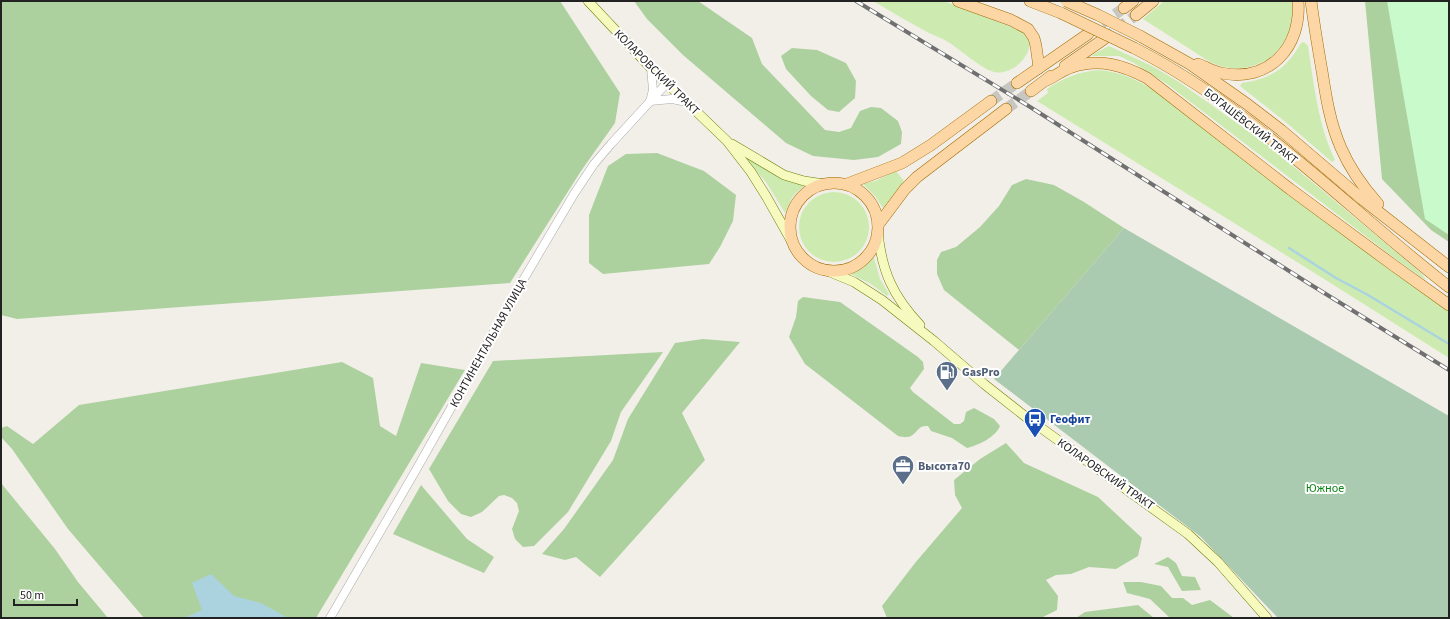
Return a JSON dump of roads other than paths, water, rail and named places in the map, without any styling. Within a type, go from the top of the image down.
[{"type":"main road","name":"КОЛАРОВСКИЙ ТРАКТ","points":[[588,1],[651,68],[727,141]]},
{"type":"main road","points":[[958,1],[1011,20],[1028,29],[1034,38],[1039,68]]},
{"type":"main road","name":"БОГАШЁВСКИЙ ТРАКТ","points":[[1030,1],[1061,13],[1134,48],[1184,76],[1238,114],[1272,141],[1449,287]]},
{"type":"main road","name":"БОГАШЁВСКИЙ ТРАКТ","points":[[1066,1],[1140,36],[1190,64],[1282,130],[1362,199],[1449,266]]},
{"type":"main road","points":[[1136,15],[1153,1]]},
{"type":"main road","points":[[1164,49],[1220,73],[1248,73],[1261,70],[1273,64],[1282,56],[1290,45],[1294,36],[1299,15],[1298,1]]},
{"type":"main road","points":[[1311,1],[1326,101],[1332,126],[1341,149],[1367,192],[1380,207],[1418,241]]},
{"type":"main road","points":[[1017,83],[1088,34]]},
{"type":"main road","points":[[1031,91],[1104,39]]},
{"type":"main road","points":[[1046,80],[1072,67],[1097,63],[1124,66],[1147,78],[1393,266],[1449,305]]},
{"type":"main road","points":[[847,184],[902,163],[931,145],[991,101]]},
{"type":"main road","points":[[727,141],[763,190],[799,255],[812,265],[825,270],[841,270],[849,268],[863,260],[873,248],[878,229],[896,200],[917,177],[1006,109]]},
{"type":"main road","points":[[727,141],[784,175],[804,181],[824,184],[840,183],[854,187],[867,197],[875,210],[878,229]]},
{"type":"main road","points":[[792,242],[790,220],[795,206],[804,194],[817,186],[824,184]]},
{"type":"main road","name":"КОЛАРОВСКИЙ ТРАКТ","points":[[878,229],[880,254],[889,281],[910,314],[934,341]]},
{"type":"main road","name":"КОЛАРОВСКИЙ ТРАКТ","points":[[825,270],[854,282],[867,290],[934,341],[984,384],[1026,417],[1188,534],[1218,562],[1267,618]]},
{"type":"street","points":[[651,68],[653,90],[650,100],[672,99],[686,102]]},
{"type":"street","name":"КОНТИНЕНТАЛЬНАЯ УЛИЦА","points":[[330,618],[402,496],[522,282],[571,200],[594,164],[650,100],[667,83]]},
{"type":"water","points":[[211,574],[234,596],[261,603],[288,618],[184,618],[202,610],[192,583]]},
{"type":"waterway","points":[[1289,248],[1336,278],[1368,295],[1449,344]]},
{"type":"tunnel","points":[[1088,33],[1124,8]]},
{"type":"tunnel","points":[[1104,39],[1136,15]]},
{"type":"tunnel","points":[[991,101],[1017,83]]},
{"type":"tunnel","points":[[1006,109],[1031,91]]},
{"type":"railway","points":[[856,1],[1027,105],[1308,283],[1449,370]]},
{"type":"place","name":"GasPro","points":[[947,392]]},
{"type":"place","name":"Геофит","points":[[1035,438]]},
{"type":"place","name":"Высота70","points":[[903,486]]},
{"type":"park label","name":"Южное","points":[[1325,488]]}]
